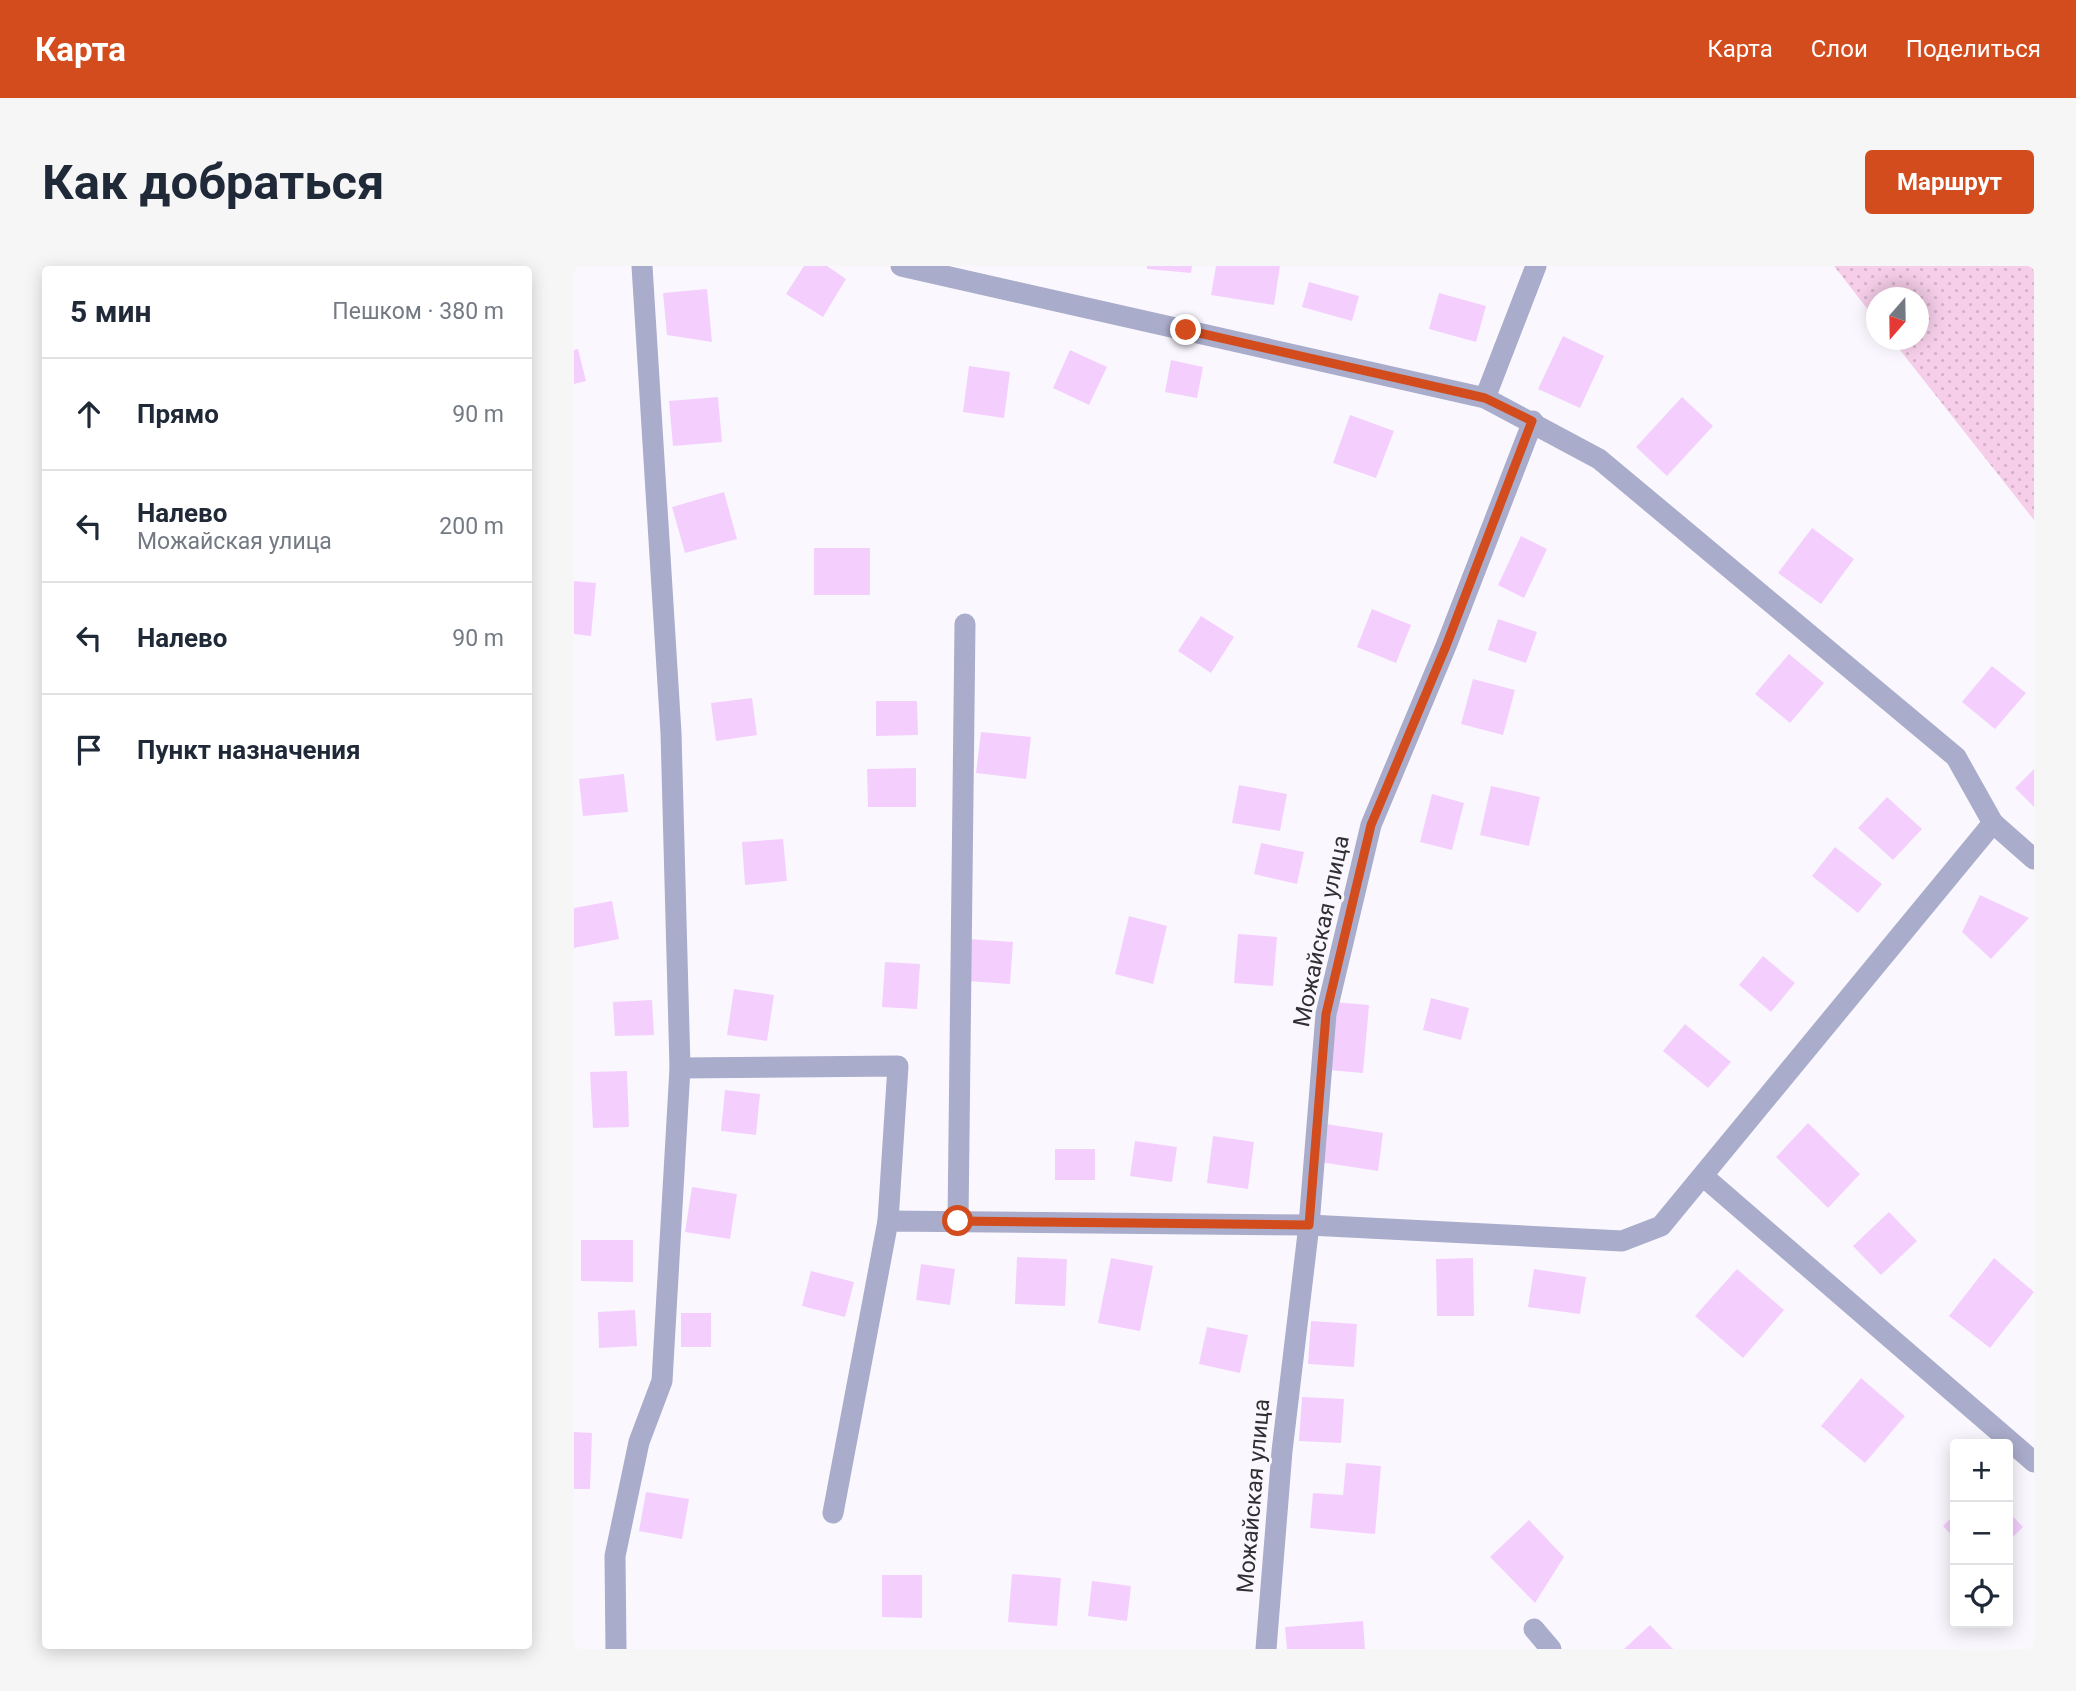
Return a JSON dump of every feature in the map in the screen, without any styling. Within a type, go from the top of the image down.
[{"type":"street","points":[[616,1649],[615,1556],[639,1442],[662,1381],[680,1068],[671,733],[642,266]]},
{"type":"street","points":[[901,266],[1485,398],[1532,421],[1599,459],[1956,757],[1993,823],[2034,859]]},
{"type":"street","points":[[1485,398],[1536,266]]},
{"type":"street","name":"Можайская улица","points":[[1266,1649],[1282,1451],[1309,1225],[1326,1014],[1371,825],[1446,646],[1532,421]]},
{"type":"street","points":[[958,1221],[965,624]]},
{"type":"street","points":[[888,1221],[1309,1225],[1622,1241],[1661,1226],[1993,823]]},
{"type":"street","points":[[680,1068],[898,1066],[888,1221],[833,1513]]},
{"type":"street","points":[[1703,1176],[2034,1462]]},
{"type":"street","points":[[1534,1629],[1550,1649]]},
{"type":"shaded area","points":[[1834,266],[2034,266],[2034,520],[1900,350],[1929,350],[1929,287],[1866,287],[1866,307]]},
{"type":"building","points":[[804,266],[827,266],[846,279],[823,317],[786,294]]},
{"type":"building","points":[[1147,266],[1192,266],[1191,273],[1147,269]]},
{"type":"building","points":[[1216,266],[1280,266],[1274,305],[1211,295]]},
{"type":"building","points":[[1309,282],[1359,296],[1352,321],[1302,307]]},
{"type":"building","points":[[707,289],[712,342],[667,335],[663,293]]},
{"type":"building","points":[[1439,293],[1486,306],[1476,342],[1429,329]]},
{"type":"building","points":[[1563,336],[1604,356],[1580,408],[1538,389]]},
{"type":"building","points":[[578,349],[586,381],[574,384],[574,350]]},
{"type":"building","points":[[1070,350],[1107,367],[1089,405],[1053,388]]},
{"type":"building","points":[[1171,360],[1203,367],[1197,398],[1165,392]]},
{"type":"building","points":[[969,366],[1010,372],[1004,418],[963,412]]},
{"type":"building","points":[[718,397],[722,442],[673,446],[669,401]]},
{"type":"building","points":[[1682,397],[1713,426],[1667,476],[1636,447]]},
{"type":"building","points":[[1350,415],[1394,431],[1376,478],[1333,463]]},
{"type":"building","points":[[724,492],[737,539],[685,553],[672,507]]},
{"type":"building","points":[[1812,528],[1854,559],[1821,604],[1778,573]]},
{"type":"building","points":[[1521,536],[1547,549],[1524,598],[1498,585]]},
{"type":"building","points":[[814,548],[870,548],[870,595],[814,595]]},
{"type":"building","points":[[574,581],[596,583],[591,636],[574,634]]},
{"type":"building","points":[[1372,609],[1411,625],[1396,663],[1357,647]]},
{"type":"building","points":[[1201,616],[1234,637],[1211,673],[1178,651]]},
{"type":"building","points":[[1498,619],[1537,632],[1526,663],[1488,650]]},
{"type":"building","points":[[1789,654],[1824,683],[1790,723],[1755,694]]},
{"type":"building","points":[[1992,666],[2026,693],[1995,729],[1962,702]]},
{"type":"building","points":[[1473,679],[1515,690],[1503,735],[1461,724]]},
{"type":"building","points":[[752,698],[757,735],[716,741],[711,703]]},
{"type":"building","points":[[876,701],[917,701],[918,735],[876,736]]},
{"type":"building","points":[[981,732],[1031,737],[1026,779],[976,773]]},
{"type":"building","points":[[916,768],[916,807],[868,807],[867,769]]},
{"type":"building","points":[[2034,769],[2034,807],[2015,788]]},
{"type":"building","points":[[624,774],[628,812],[583,816],[579,779]]},
{"type":"building","points":[[1239,785],[1287,794],[1280,831],[1232,823]]},
{"type":"building","points":[[1491,786],[1540,797],[1529,846],[1480,835]]},
{"type":"building","points":[[1432,794],[1464,803],[1452,850],[1420,842]]},
{"type":"building","points":[[1887,797],[1922,829],[1893,860],[1858,828]]},
{"type":"building","points":[[783,839],[787,881],[745,885],[742,842]]},
{"type":"building","points":[[1261,843],[1304,852],[1297,884],[1254,874]]},
{"type":"building","points":[[1835,847],[1882,884],[1858,913],[1812,876]]},
{"type":"building","points":[[1980,895],[2029,918],[1991,959],[1962,932]]},
{"type":"building","points":[[612,901],[619,939],[574,948],[574,908]]},
{"type":"building","points":[[1129,916],[1167,926],[1153,984],[1115,974]]},
{"type":"building","points":[[1238,934],[1277,937],[1273,986],[1234,983]]},
{"type":"building","points":[[969,939],[1013,942],[1010,984],[967,981]]},
{"type":"building","points":[[1763,956],[1795,983],[1771,1012],[1739,985]]},
{"type":"building","points":[[885,962],[920,964],[917,1009],[882,1007]]},
{"type":"building","points":[[734,989],[774,995],[767,1041],[727,1035]]},
{"type":"building","points":[[1431,998],[1469,1008],[1461,1040],[1423,1030]]},
{"type":"building","points":[[652,1000],[654,1035],[615,1036],[613,1002]]},
{"type":"building","points":[[1334,1002],[1369,1005],[1363,1073],[1328,1070]]},
{"type":"building","points":[[1685,1024],[1731,1062],[1708,1088],[1663,1051]]},
{"type":"building","points":[[627,1071],[629,1127],[593,1128],[590,1072]]},
{"type":"building","points":[[725,1090],[760,1094],[756,1135],[721,1131]]},
{"type":"building","points":[[1808,1123],[1860,1174],[1828,1208],[1776,1157]]},
{"type":"building","points":[[1326,1124],[1383,1133],[1378,1171],[1320,1162]]},
{"type":"building","points":[[1213,1136],[1254,1142],[1248,1189],[1207,1183]]},
{"type":"building","points":[[1135,1141],[1177,1147],[1172,1182],[1130,1176]]},
{"type":"building","points":[[1055,1149],[1095,1149],[1095,1180],[1055,1180]]},
{"type":"building","points":[[692,1187],[737,1194],[730,1239],[685,1232]]},
{"type":"building","points":[[1889,1212],[1917,1241],[1881,1275],[1853,1246]]},
{"type":"building","points":[[581,1240],[633,1240],[633,1282],[581,1281]]},
{"type":"building","points":[[1017,1257],[1067,1259],[1065,1306],[1015,1304]]},
{"type":"building","points":[[1111,1258],[1153,1266],[1140,1331],[1098,1323]]},
{"type":"building","points":[[1473,1258],[1474,1316],[1437,1316],[1436,1259]]},
{"type":"building","points":[[1994,1258],[2034,1292],[1990,1348],[1949,1316]]},
{"type":"building","points":[[921,1264],[955,1269],[950,1305],[916,1300]]},
{"type":"building","points":[[1534,1269],[1586,1277],[1580,1314],[1528,1307]]},
{"type":"building","points":[[1737,1269],[1784,1310],[1743,1358],[1695,1316]]},
{"type":"building","points":[[811,1271],[854,1282],[845,1317],[802,1306]]},
{"type":"building","points":[[635,1310],[637,1346],[599,1348],[598,1312]]},
{"type":"building","points":[[681,1313],[711,1313],[711,1347],[681,1347]]},
{"type":"building","points":[[1311,1321],[1357,1324],[1354,1367],[1308,1364]]},
{"type":"building","points":[[1207,1327],[1248,1335],[1240,1373],[1199,1364]]},
{"type":"building","points":[[1861,1378],[1905,1416],[1865,1463],[1821,1426]]},
{"type":"building","points":[[1302,1397],[1344,1399],[1341,1443],[1299,1441]]},
{"type":"building","points":[[574,1432],[592,1433],[590,1489],[574,1489]]},
{"type":"building","points":[[1346,1463],[1381,1466],[1375,1534],[1310,1528],[1313,1493],[1343,1495]]},
{"type":"building","points":[[646,1492],[689,1499],[682,1539],[639,1531]]},
{"type":"building","points":[[2013,1516],[2023,1527],[2013,1537]]},
{"type":"building","points":[[1950,1519],[1950,1534],[1943,1526]]},
{"type":"building","points":[[1529,1520],[1564,1557],[1535,1603],[1490,1557]]},
{"type":"building","points":[[1012,1574],[1061,1578],[1057,1626],[1008,1622]]},
{"type":"building","points":[[882,1575],[922,1575],[922,1618],[882,1617]]},
{"type":"building","points":[[1092,1581],[1131,1586],[1127,1621],[1088,1616]]},
{"type":"building","points":[[1363,1621],[1365,1649],[1287,1649],[1285,1627]]},
{"type":"building","points":[[1650,1625],[1673,1649],[1624,1649]]},
{"type":"route","points":[[958,1221],[1309,1225],[1326,1014],[1371,825],[1446,646],[1532,421],[1485,398],[1186,330]]}]
